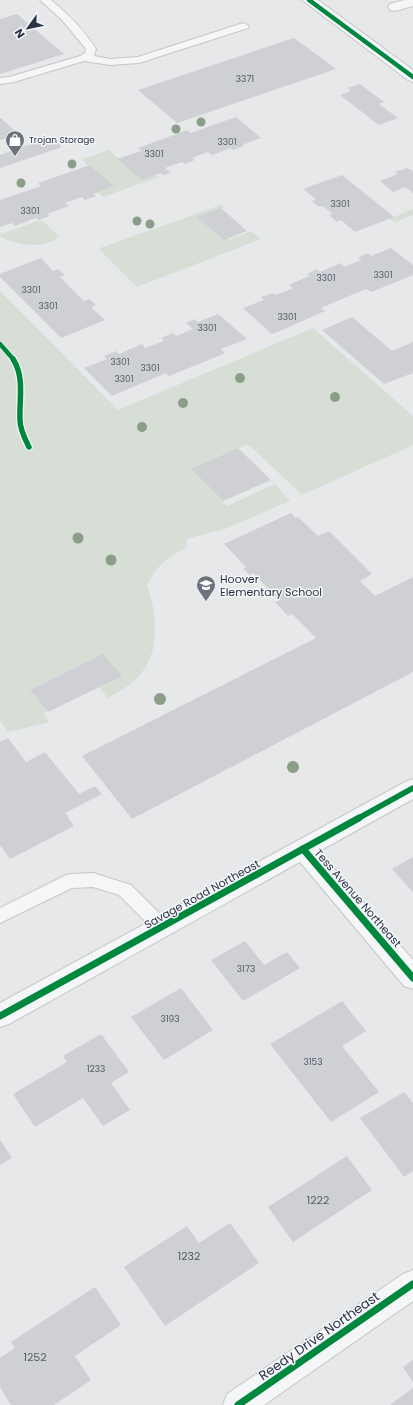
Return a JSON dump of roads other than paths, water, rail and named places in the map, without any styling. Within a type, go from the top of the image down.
[{"type":"street","points":[[309,0],[413,77]]},
{"type":"street","points":[[395,8],[413,2]]},
{"type":"street","name":"Savage Road Northeast","points":[[0,1016],[413,788]]},
{"type":"street","name":"Tess Avenue Northeast","points":[[303,849],[413,978]]},
{"type":"street","name":"Reedy Drive Northeast","points":[[238,1405],[413,1284]]},
{"type":"lane","points":[[0,81],[10,80],[84,58],[90,54],[91,49],[84,38],[45,0]]},
{"type":"lane","points":[[84,58],[110,62],[139,60],[244,26]]},
{"type":"lane","points":[[0,916],[70,882],[93,880],[124,890],[162,927]]},
{"type":"place","name":"Trojan Storage","points":[[15,157]]},
{"type":"place","name":"Hoover Elementary School","points":[[206,602]]}]
